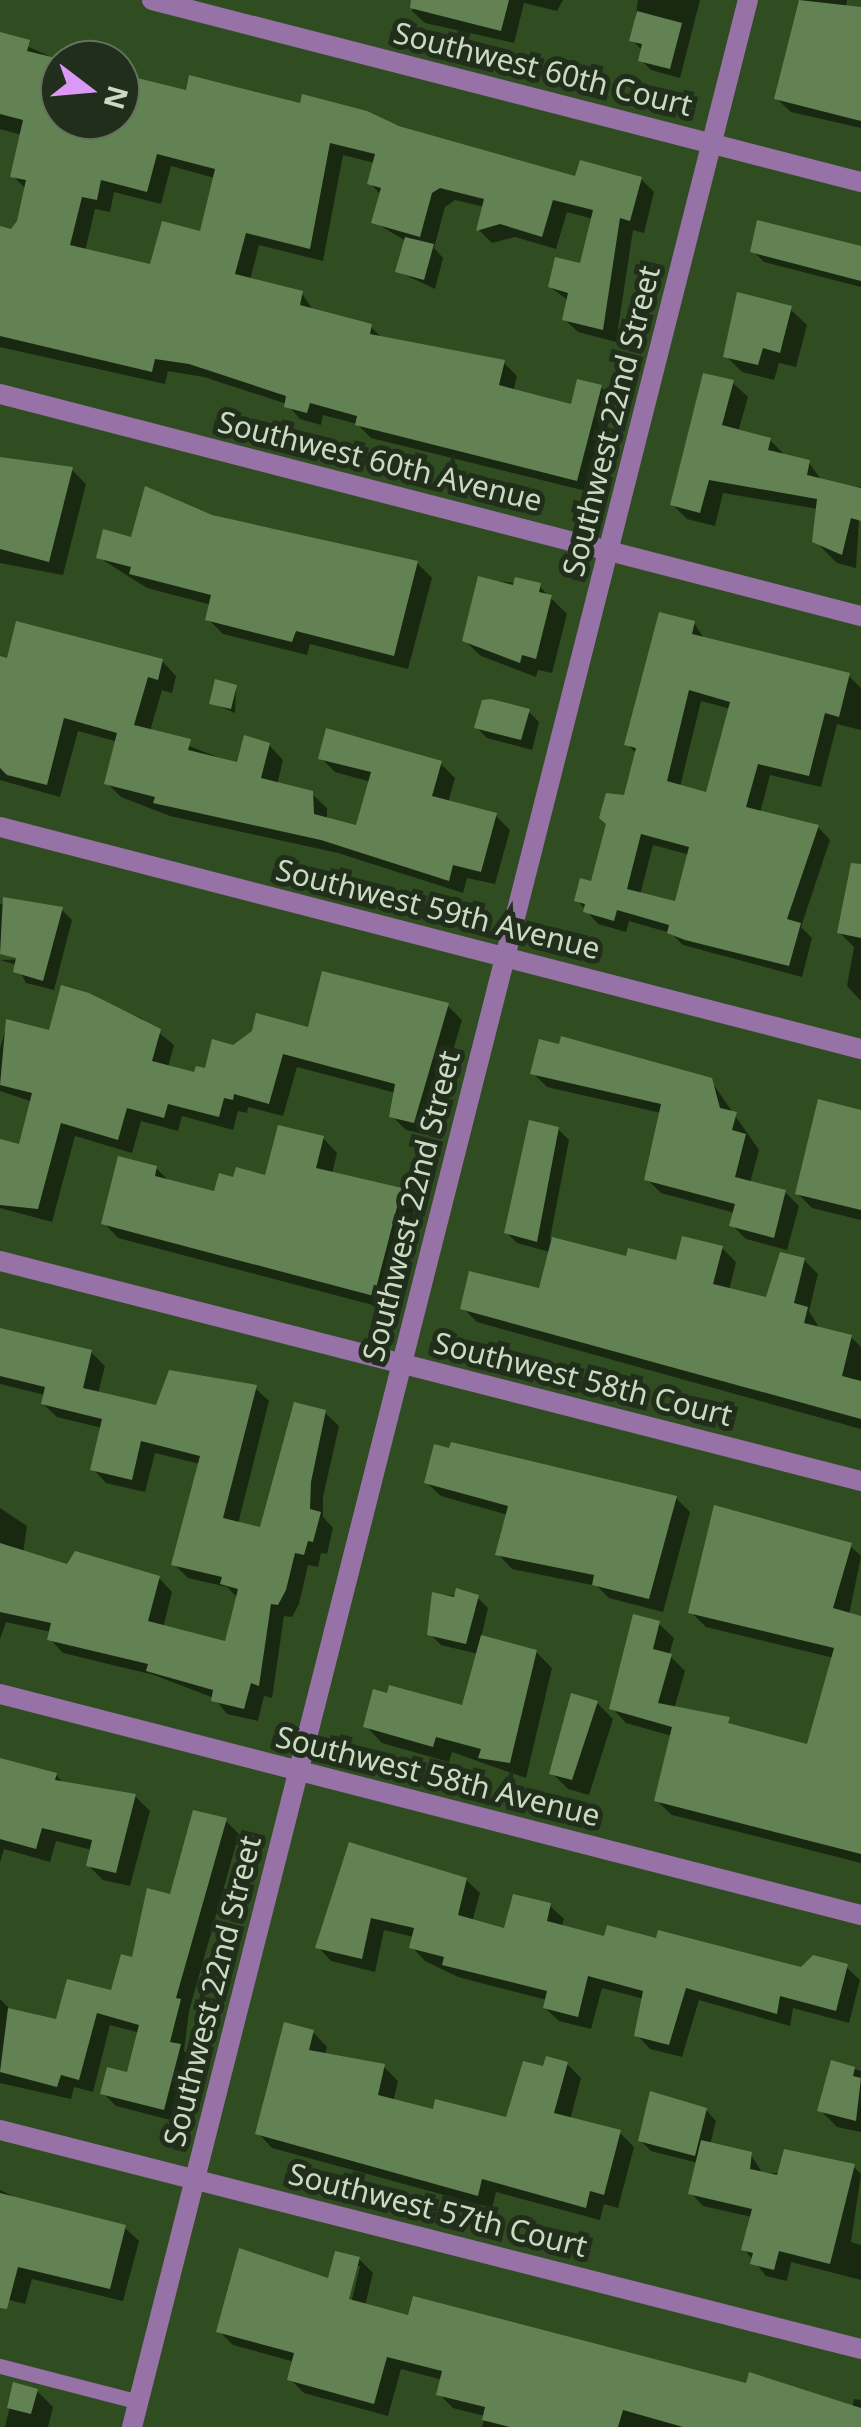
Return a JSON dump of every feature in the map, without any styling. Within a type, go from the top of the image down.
[{"type":"street","name":"Southwest 60th Court","points":[[152,0],[861,182]]},
{"type":"street","name":"Southwest 22nd Street","points":[[132,2427],[748,0]]},
{"type":"street","name":"Southwest 60th Avenue","points":[[0,394],[861,616]]},
{"type":"street","name":"Southwest 59th Avenue","points":[[0,827],[861,1049]]},
{"type":"street","name":"Southwest 58th Court","points":[[0,1261],[861,1481]]},
{"type":"street","name":"Southwest 58th Avenue","points":[[0,1694],[861,1915]]},
{"type":"street","name":"Southwest 57th Court","points":[[0,2130],[861,2349]]},
{"type":"lane","points":[[0,2366],[139,2402]]},
{"type":"building","points":[[411,0],[509,0],[501,31],[410,8]]},
{"type":"building","points":[[799,0],[861,7],[861,121],[774,99]]},
{"type":"building","points":[[637,11],[682,23],[670,69],[638,61],[642,44],[629,41]]},
{"type":"building","points":[[0,32],[30,40],[27,51],[40,54],[40,140],[140,140],[140,79],[186,90],[189,75],[300,103],[302,94],[367,111],[399,126],[575,176],[580,160],[642,177],[630,221],[620,218],[603,330],[562,320],[568,293],[548,287],[555,257],[580,263],[593,210],[553,200],[542,237],[500,224],[476,231],[484,199],[440,188],[432,193],[420,237],[371,223],[381,188],[367,184],[375,154],[330,143],[310,249],[246,233],[235,274],[303,291],[300,305],[372,324],[370,334],[505,360],[499,385],[571,404],[577,379],[602,385],[577,481],[355,425],[357,416],[310,403],[307,413],[284,407],[286,396],[189,364],[155,359],[152,372],[0,336],[0,226],[11,229],[17,221],[26,180],[10,177],[23,120],[0,114]],"holes":[[[157,154],[215,169],[200,231],[162,221],[150,264],[70,245],[82,197],[97,200],[101,180],[147,192]]]},
{"type":"building","points":[[757,220],[861,246],[861,281],[750,252]]},
{"type":"building","points":[[405,237],[434,244],[424,280],[395,272]]},
{"type":"building","points":[[737,292],[792,306],[780,353],[763,348],[758,365],[723,357]]},
{"type":"building","points":[[703,373],[734,380],[722,425],[771,438],[768,450],[810,460],[807,475],[861,488],[861,521],[851,518],[842,555],[812,542],[817,499],[709,480],[700,513],[670,505]]},
{"type":"building","points":[[0,457],[73,467],[49,562],[0,549]]},
{"type":"building","points":[[145,486],[212,515],[418,561],[394,656],[296,631],[292,642],[205,620],[211,595],[129,574],[131,567],[96,558],[103,529],[131,537]]},
{"type":"building","points":[[478,576],[513,585],[515,577],[541,583],[539,592],[552,595],[536,659],[522,655],[520,663],[462,641]]},
{"type":"building","points":[[659,612],[695,621],[692,634],[850,673],[839,717],[825,713],[809,776],[758,764],[746,807],[819,825],[787,919],[801,923],[789,966],[685,940],[667,933],[669,925],[617,910],[614,921],[583,912],[585,904],[574,901],[580,878],[591,881],[606,824],[599,818],[606,793],[624,795],[636,748],[624,745]],"holes":[[[689,690],[730,702],[706,792],[667,781]],[[641,834],[689,847],[675,901],[627,889]]]},
{"type":"building","points":[[16,621],[163,659],[158,680],[148,677],[134,725],[191,739],[188,750],[237,762],[244,735],[270,743],[261,778],[313,791],[314,814],[356,825],[371,772],[318,759],[326,728],[442,761],[432,796],[497,813],[481,872],[453,865],[449,881],[321,840],[153,803],[155,797],[104,784],[117,733],[64,718],[47,785],[7,775],[0,768],[0,656],[7,658]]},
{"type":"building","points":[[215,679],[237,685],[231,709],[209,704]]},
{"type":"building","points":[[482,700],[530,709],[521,740],[474,728]]},
{"type":"building","points":[[851,863],[861,864],[861,938],[837,933]]},
{"type":"building","points":[[3,897],[63,907],[43,981],[13,972],[16,958],[0,954]]},
{"type":"building","points":[[322,971],[449,1003],[414,1123],[389,1117],[395,1084],[283,1054],[269,1104],[234,1094],[233,1100],[224,1098],[219,1117],[168,1104],[164,1118],[127,1108],[118,1140],[61,1123],[38,1209],[0,1205],[0,1139],[19,1144],[32,1093],[0,1085],[6,1019],[49,1030],[61,985],[89,993],[161,1029],[152,1061],[194,1072],[196,1066],[205,1068],[212,1039],[233,1045],[252,1031],[256,1013],[308,1027]]},
{"type":"building","points":[[561,1036],[712,1078],[720,1108],[737,1112],[732,1130],[746,1134],[735,1177],[786,1190],[774,1238],[729,1226],[735,1204],[644,1180],[661,1104],[530,1074],[539,1039],[559,1044]]},
{"type":"building","points":[[818,1099],[861,1110],[861,1210],[795,1194]]},
{"type":"building","points":[[529,1120],[559,1127],[537,1242],[504,1233]]},
{"type":"building","points":[[278,1125],[324,1136],[316,1168],[402,1188],[374,1296],[101,1224],[118,1156],[157,1166],[155,1176],[214,1191],[219,1173],[233,1177],[236,1167],[265,1175]]},
{"type":"building","points":[[682,1236],[723,1246],[713,1284],[766,1297],[780,1252],[805,1258],[794,1303],[808,1307],[804,1323],[852,1335],[842,1376],[861,1381],[861,1419],[460,1309],[469,1271],[539,1288],[552,1237],[626,1256],[628,1248],[676,1260]]},
{"type":"building","points":[[0,1328],[92,1350],[83,1388],[156,1405],[169,1370],[257,1385],[223,1518],[260,1527],[294,1402],[326,1410],[311,1482],[310,1509],[321,1512],[313,1542],[308,1541],[304,1555],[295,1553],[286,1590],[278,1605],[271,1604],[259,1686],[251,1683],[244,1709],[211,1701],[213,1690],[146,1671],[148,1664],[47,1640],[51,1623],[0,1612],[0,1543],[67,1564],[75,1551],[160,1576],[148,1621],[225,1641],[238,1589],[220,1584],[222,1577],[171,1565],[200,1456],[141,1441],[132,1480],[90,1470],[102,1419],[41,1404],[45,1387],[0,1376]]},
{"type":"building","points":[[451,1442],[677,1496],[649,1599],[592,1585],[594,1575],[495,1555],[508,1506],[424,1483],[434,1444],[449,1448]]},
{"type":"building","points":[[714,1505],[852,1543],[833,1608],[861,1616],[861,1854],[654,1801],[672,1727],[609,1709],[633,1614],[660,1621],[653,1649],[672,1654],[658,1703],[730,1717],[728,1723],[807,1744],[834,1648],[688,1613]]},
{"type":"building","points":[[456,1588],[479,1595],[466,1644],[427,1635],[432,1592],[454,1597]]},
{"type":"building","points":[[481,1635],[537,1650],[510,1763],[478,1758],[481,1749],[436,1737],[433,1747],[363,1727],[373,1689],[387,1693],[389,1685],[462,1705]]},
{"type":"building","points":[[571,1693],[598,1701],[572,1780],[549,1774]]},
{"type":"building","points":[[0,1758],[57,1773],[55,1780],[136,1794],[116,1873],[86,1866],[92,1840],[42,1828],[36,1849],[0,1839]]},
{"type":"building","points":[[193,1810],[227,1818],[176,1998],[181,1999],[170,2042],[181,2044],[164,2110],[100,2094],[107,2067],[127,2072],[139,2025],[97,2013],[79,2080],[61,2075],[57,2087],[0,2072],[8,2008],[56,2019],[67,1979],[111,1990],[121,1954],[132,1957],[147,1888],[170,1894]]},
{"type":"building","points":[[349,1842],[467,1878],[458,1915],[504,1928],[513,1894],[551,1903],[547,1921],[604,1936],[607,1925],[656,1938],[658,1930],[801,1967],[813,1955],[848,1964],[836,2011],[780,1996],[777,2014],[686,1988],[669,2045],[634,2036],[643,1991],[588,1976],[578,2017],[543,2008],[547,1991],[442,1965],[444,1957],[409,1948],[414,1928],[371,1918],[362,1959],[315,1948]]},
{"type":"building","points":[[284,2022],[314,2030],[309,2050],[385,2064],[378,2095],[433,2109],[435,2099],[506,2117],[523,2061],[543,2066],[546,2056],[568,2062],[554,2113],[621,2130],[604,2195],[590,2191],[586,2208],[482,2179],[478,2196],[255,2134]]},
{"type":"building","points":[[831,2060],[855,2067],[853,2076],[861,2078],[856,2121],[817,2111]]},
{"type":"building","points":[[650,2091],[707,2108],[695,2156],[638,2141]]},
{"type":"building","points":[[701,2140],[752,2152],[750,2169],[777,2175],[784,2149],[855,2164],[830,2264],[779,2251],[774,2270],[750,2264],[753,2253],[741,2250],[752,2209],[688,2194]]},
{"type":"building","points":[[0,2193],[126,2225],[110,2289],[18,2267],[7,2309],[0,2308]]},
{"type":"building","points":[[239,2248],[328,2278],[335,2251],[360,2257],[349,2299],[408,2315],[413,2296],[746,2383],[749,2372],[861,2408],[861,2427],[683,2427],[623,2410],[618,2427],[510,2427],[482,2420],[485,2407],[436,2395],[442,2371],[387,2357],[374,2404],[287,2380],[294,2353],[216,2332]]},
{"type":"building","points":[[13,2382],[38,2389],[31,2414],[7,2408]]}]
